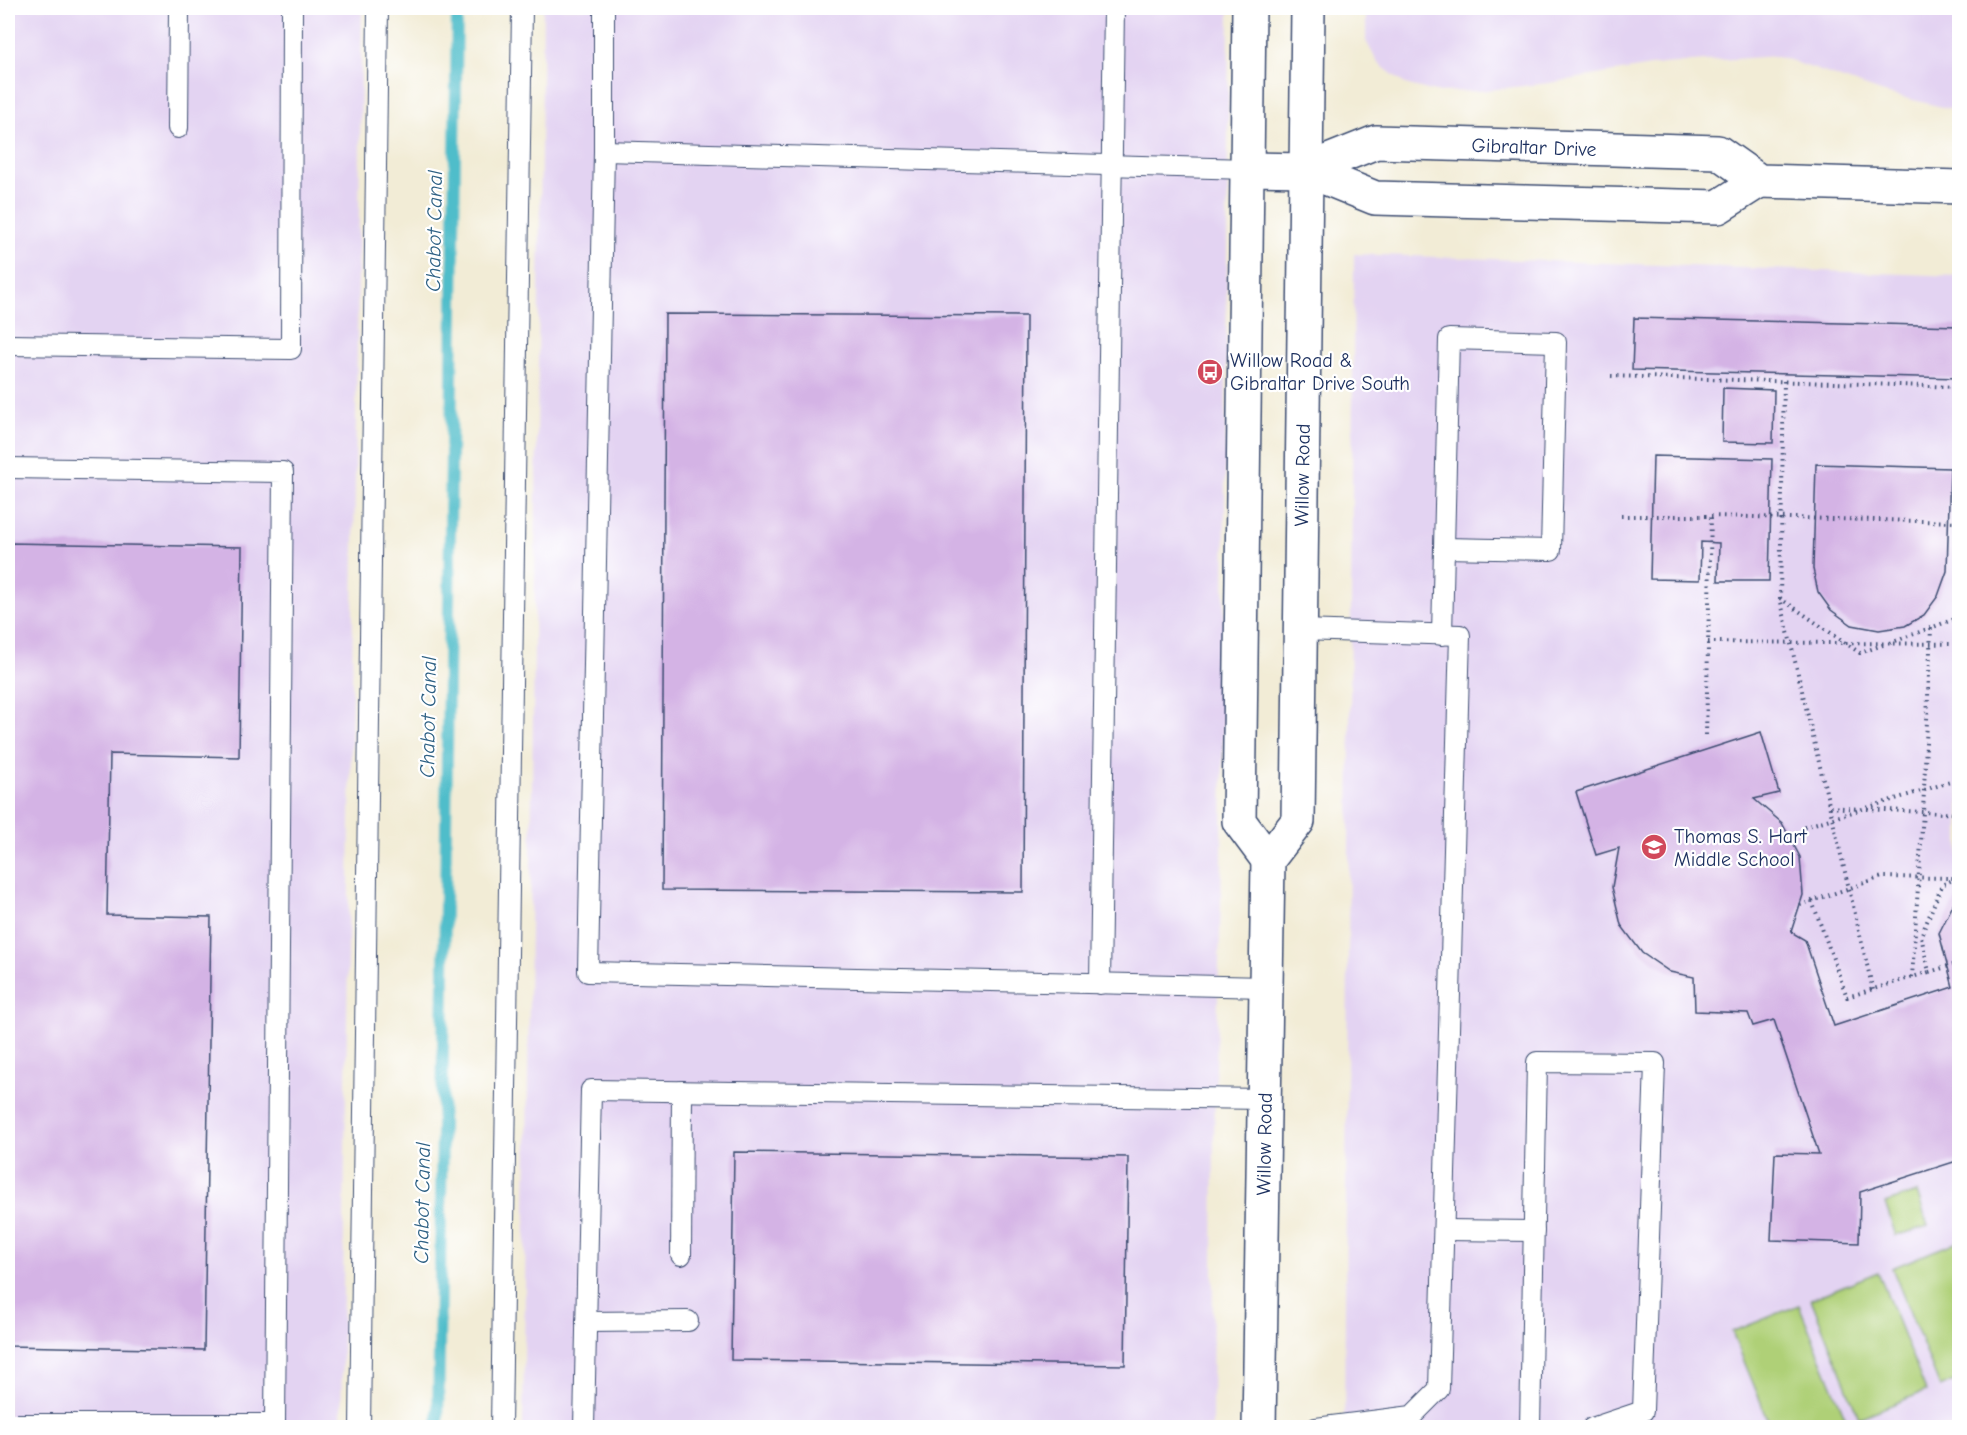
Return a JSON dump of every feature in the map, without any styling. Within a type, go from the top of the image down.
[{"type":"street","points":[[1249,8],[1239,821],[1268,860]]},
{"type":"street","name":"Willow Road","points":[[1259,1428],[1268,860],[1298,821],[1308,8]]},
{"type":"street","name":"Gibraltar Drive","points":[[1247,169],[1306,170],[1375,198],[1718,207],[1759,181],[1718,152],[1376,142],[1306,170]]},
{"type":"street","points":[[1759,181],[1959,187]]},
{"type":"lane","points":[[178,128],[179,8]]},
{"type":"lane","points":[[8,345],[291,350],[292,8]]},
{"type":"lane","points":[[360,1428],[367,704],[378,8]]},
{"type":"lane","points":[[501,1428],[522,8]]},
{"type":"lane","points":[[604,8],[604,152],[588,972],[1266,987]]},
{"type":"lane","points":[[1100,984],[1114,8]]},
{"type":"lane","points":[[604,152],[1247,169]]},
{"type":"lane","points":[[1442,635],[1444,548],[1449,339],[1556,342],[1551,550],[1444,548]]},
{"type":"lane","points":[[8,468],[283,472],[275,1424],[8,1424]]},
{"type":"lane","points":[[1301,630],[1460,635],[1439,1389],[1412,1416],[1316,1428]]},
{"type":"lane","points":[[1530,1428],[1537,1062],[1654,1063],[1643,1411],[1592,1428]]},
{"type":"lane","points":[[584,1428],[591,1090],[1265,1099]]},
{"type":"lane","points":[[681,1255],[682,1091]]},
{"type":"lane","points":[[1444,1230],[1533,1231]]},
{"type":"lane","points":[[586,1322],[688,1322]]},
{"type":"path","points":[[1611,376],[1959,387]]},
{"type":"path","points":[[1784,381],[1780,598],[1830,807],[1847,889],[1873,990]]},
{"type":"path","points":[[1621,516],[1959,522]]},
{"type":"path","points":[[1706,735],[1711,516]]},
{"type":"path","points":[[1780,598],[1860,653],[1959,617]]},
{"type":"path","points":[[1912,977],[1923,812],[1931,628]]},
{"type":"path","points":[[1708,642],[1959,644]]},
{"type":"path","points":[[1804,827],[1959,779]]},
{"type":"path","points":[[1830,807],[1959,814]]},
{"type":"path","points":[[1929,972],[1921,936],[1942,885],[1959,876]]},
{"type":"path","points":[[1800,905],[1882,877],[1954,878]]},
{"type":"path","points":[[1812,901],[1847,998],[1959,963]]},
{"type":"shaded area","points":[[8,8],[362,8],[341,1427],[8,1427]]},
{"type":"shaded area","points":[[543,8],[1229,8],[1222,863],[1214,1135],[1212,1427],[523,1428]]},
{"type":"shaded area","points":[[1366,8],[1959,8],[1959,111],[1884,93],[1777,56],[1663,64],[1549,83],[1479,91],[1435,92],[1405,84],[1378,63],[1366,41]]},
{"type":"shaded area","name":"Thomas S. Hart Middle School","points":[[1354,254],[1959,276],[1959,1427],[1344,1428]]},
{"type":"green space","points":[[1917,1192],[1928,1226],[1896,1236],[1885,1203]]},
{"type":"green space","points":[[1958,1241],[1959,1379],[1940,1387],[1892,1268]]},
{"type":"green space","points":[[1878,1272],[1926,1391],[1859,1418],[1811,1299]]},
{"type":"green space","points":[[1799,1305],[1848,1424],[1838,1427],[1771,1427],[1732,1332]]},
{"type":"building","points":[[665,314],[1026,316],[1023,892],[662,890]]},
{"type":"building","points":[[1634,318],[1960,326],[1960,378],[1632,370]]},
{"type":"building","points":[[1723,388],[1774,390],[1773,443],[1722,442]]},
{"type":"building","points":[[1653,456],[1772,459],[1769,581],[1718,581],[1719,543],[1701,542],[1700,580],[1650,579]]},
{"type":"building","points":[[1816,464],[1950,468],[1947,571],[1938,596],[1924,615],[1905,626],[1879,630],[1852,625],[1831,610],[1818,592],[1813,569]]},
{"type":"building","points":[[8,543],[242,547],[239,757],[110,754],[107,915],[211,917],[204,1350],[8,1346]]},
{"type":"building","points":[[1761,732],[1779,793],[1754,799],[1782,823],[1800,857],[1803,895],[1791,932],[1805,940],[1834,1026],[1953,987],[1939,933],[1960,891],[1960,1160],[1860,1192],[1859,1243],[1771,1240],[1775,1153],[1819,1154],[1774,1020],[1753,1026],[1748,1013],[1695,1011],[1694,977],[1670,972],[1642,953],[1621,925],[1612,887],[1619,848],[1596,855],[1576,792]]},
{"type":"building","points":[[734,1152],[1128,1157],[1125,1365],[731,1360]]},
{"type":"waterway","name":"Chabot Canal","points":[[438,1428],[457,8]]},
{"type":"place","name":"Willow Road & Gibraltar Drive South","points":[[1210,372]]},
{"type":"place","name":"Thomas S. Hart Middle School","points":[[1654,847]]}]
